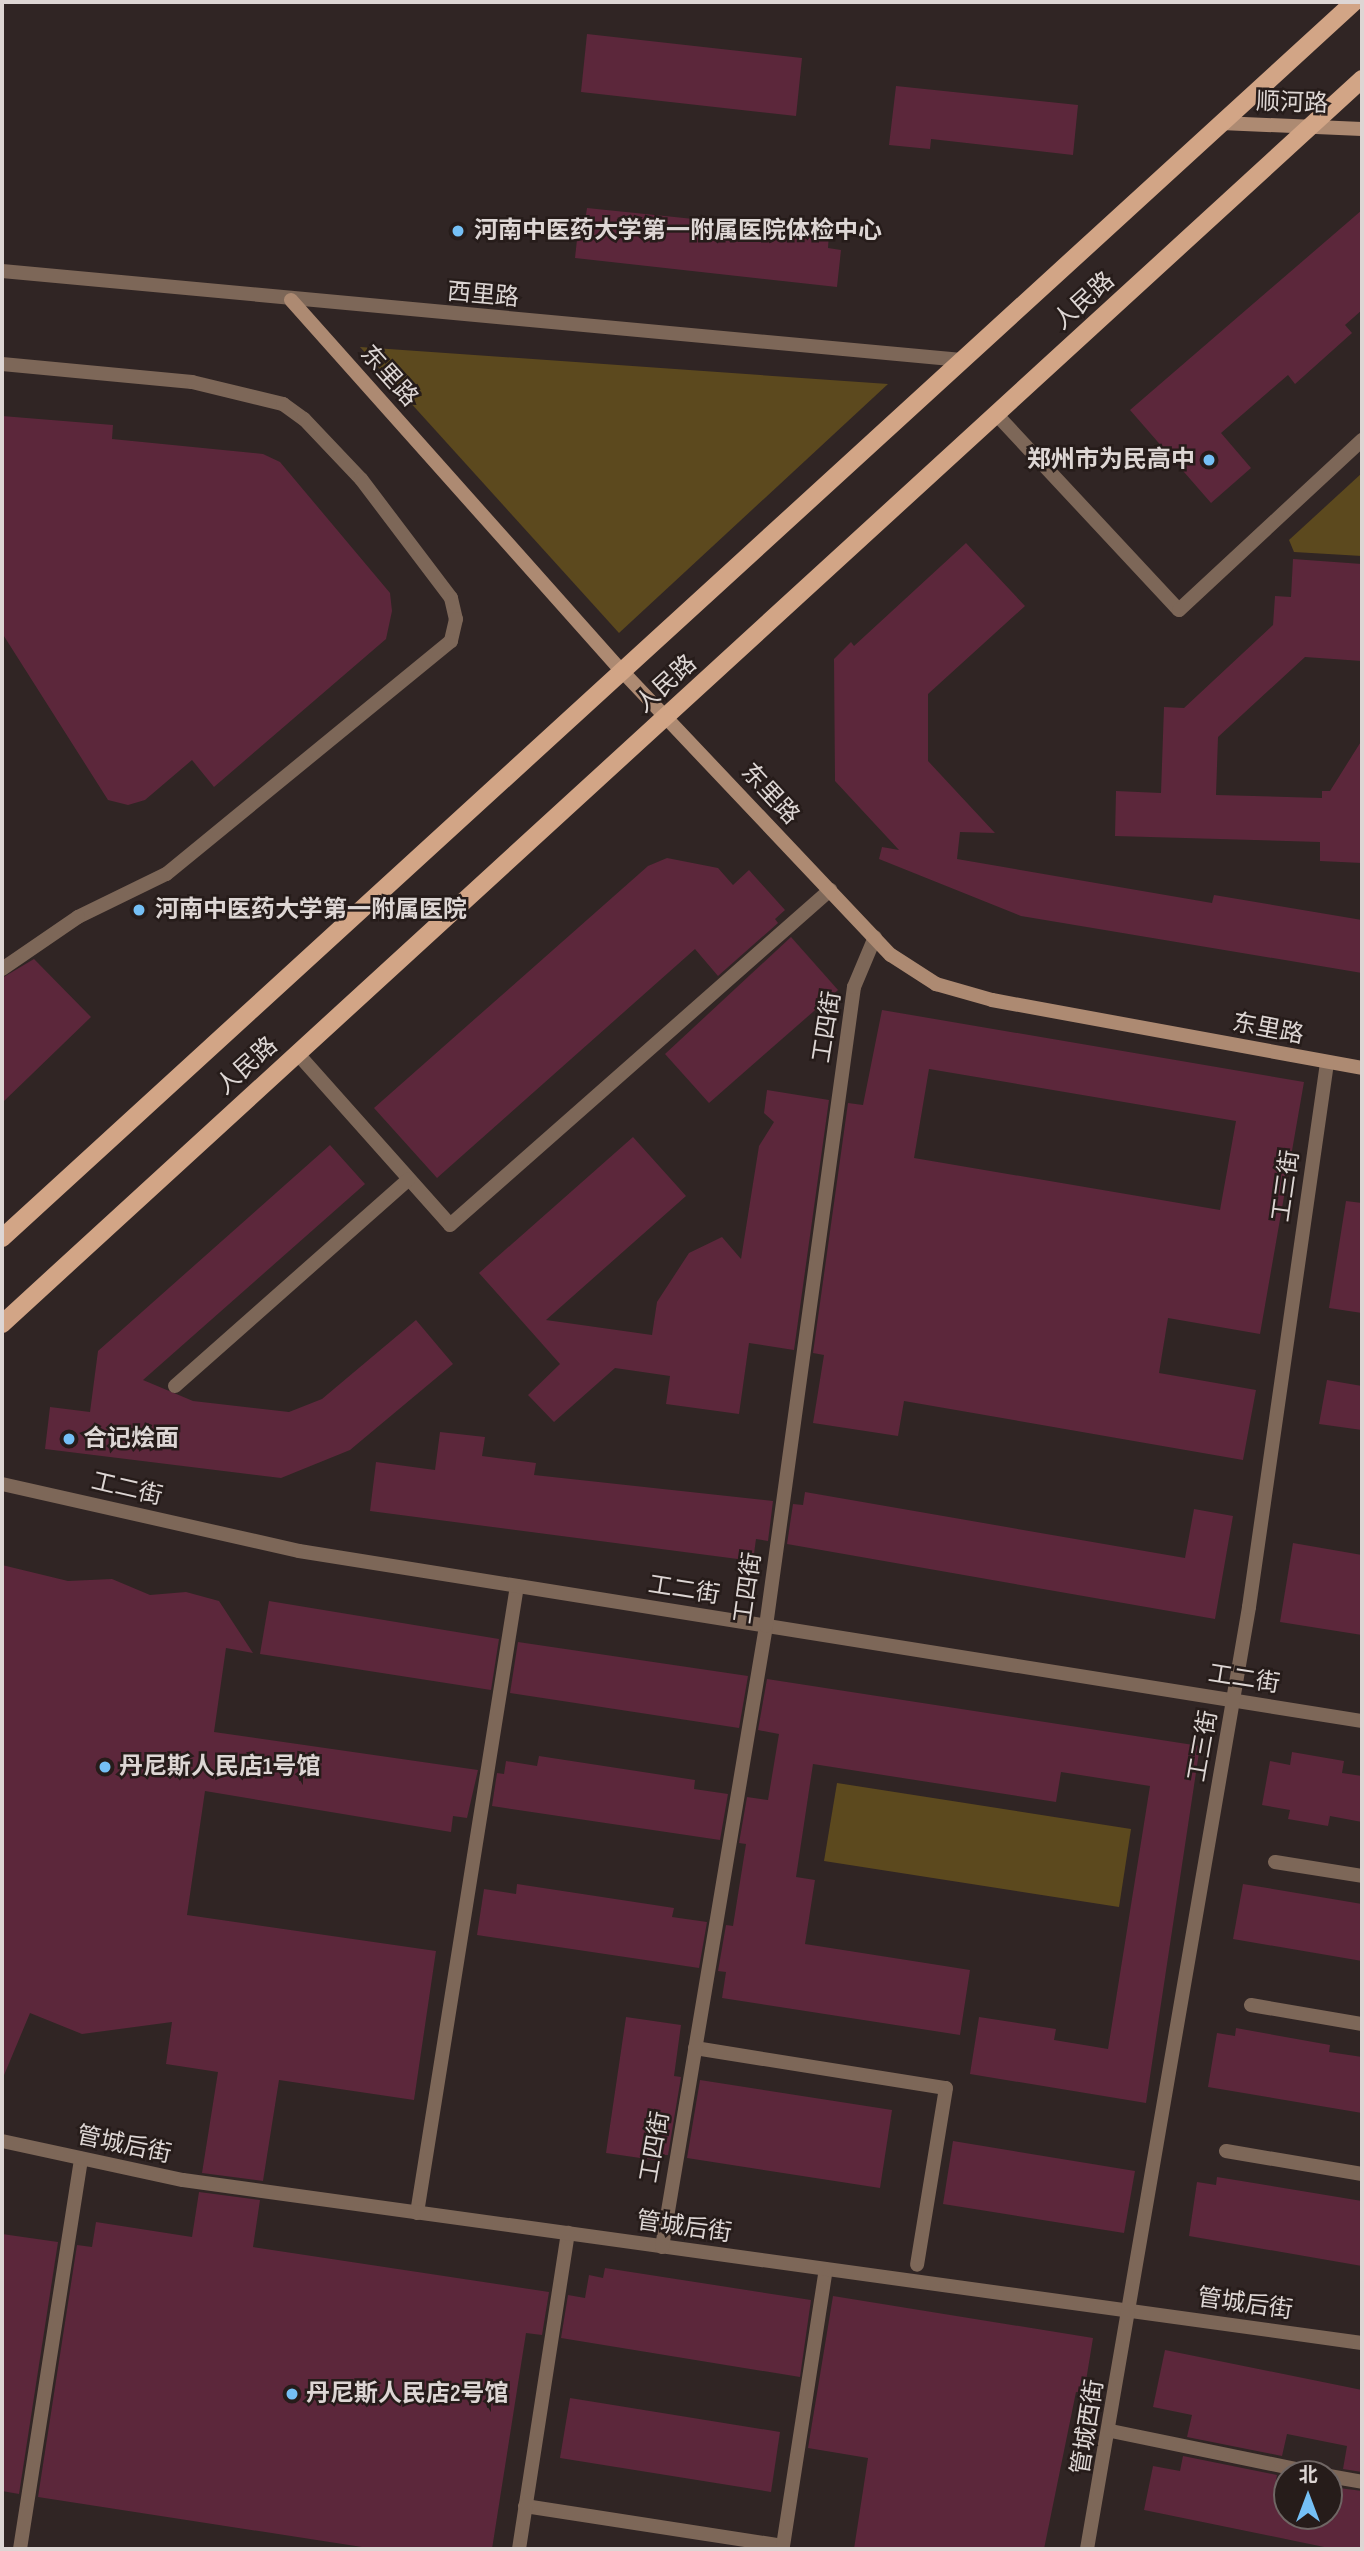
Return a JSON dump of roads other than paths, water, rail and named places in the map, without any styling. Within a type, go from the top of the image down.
[{"type":"main road","name":"人民路","points":[[2,1238],[1354,2]]},
{"type":"main road","name":"人民路","points":[[2,1324],[1362,79]]},
{"type":"street","name":"顺河路","points":[[1221,123],[1362,129]]},
{"type":"street","name":"西里路","points":[[2,271],[291,300],[961,360]]},
{"type":"street","name":"东里路","points":[[291,300],[622,671],[891,954],[936,984],[970,994],[1362,1068]]},
{"type":"street","points":[[2,364],[192,382],[282,404],[304,419],[361,479],[451,598],[456,619],[451,641],[166,874],[78,917],[2,969]]},
{"type":"street","points":[[996,414],[1179,610],[1362,440]]},
{"type":"street","points":[[297,1053],[450,1225],[830,890]]},
{"type":"street","name":"工四街","points":[[662,2247],[766,1626],[855,987],[875,937]]},
{"type":"street","name":"工三街","points":[[1131,2311],[1233,1701],[1327,1063]]},
{"type":"street","points":[[176,1386],[409,1179]]},
{"type":"street","name":"工二街","points":[[2,1484],[299,1551],[1362,1721]]},
{"type":"street","points":[[417,2213],[517,1586]]},
{"type":"street","points":[[1275,1862],[1362,1876]]},
{"type":"street","points":[[1251,2005],[1362,2024]]},
{"type":"street","points":[[695,2048],[946,2088],[917,2264]]},
{"type":"street","name":"管城后街","points":[[2,2141],[183,2180],[1362,2343]]},
{"type":"street","points":[[1226,2151],[1362,2174]]},
{"type":"street","points":[[20,2549],[81,2159]]},
{"type":"street","points":[[519,2549],[568,2234]]},
{"type":"street","points":[[525,2506],[783,2546],[826,2269]]},
{"type":"street","name":"管城西街","points":[[1087,2549],[1111,2431],[1131,2311]]},
{"type":"street","points":[[1111,2431],[1273,2464]]},
{"type":"street","points":[[1343,2479],[1362,2483]]},
{"type":"place","name":"河南中医药大学第一附属医院体检中心","points":[[458,231]]},
{"type":"place","name":"郑州市为民高中","points":[[1209,460]]},
{"type":"place","name":"河南中医药大学第一附属医院","points":[[139,910]]},
{"type":"place","name":"合记烩面","points":[[69,1439]]},
{"type":"place","name":"丹尼斯人民店1号馆","points":[[105,1767]]},
{"type":"place","name":"丹尼斯人民店2号馆","points":[[292,2394]]}]
